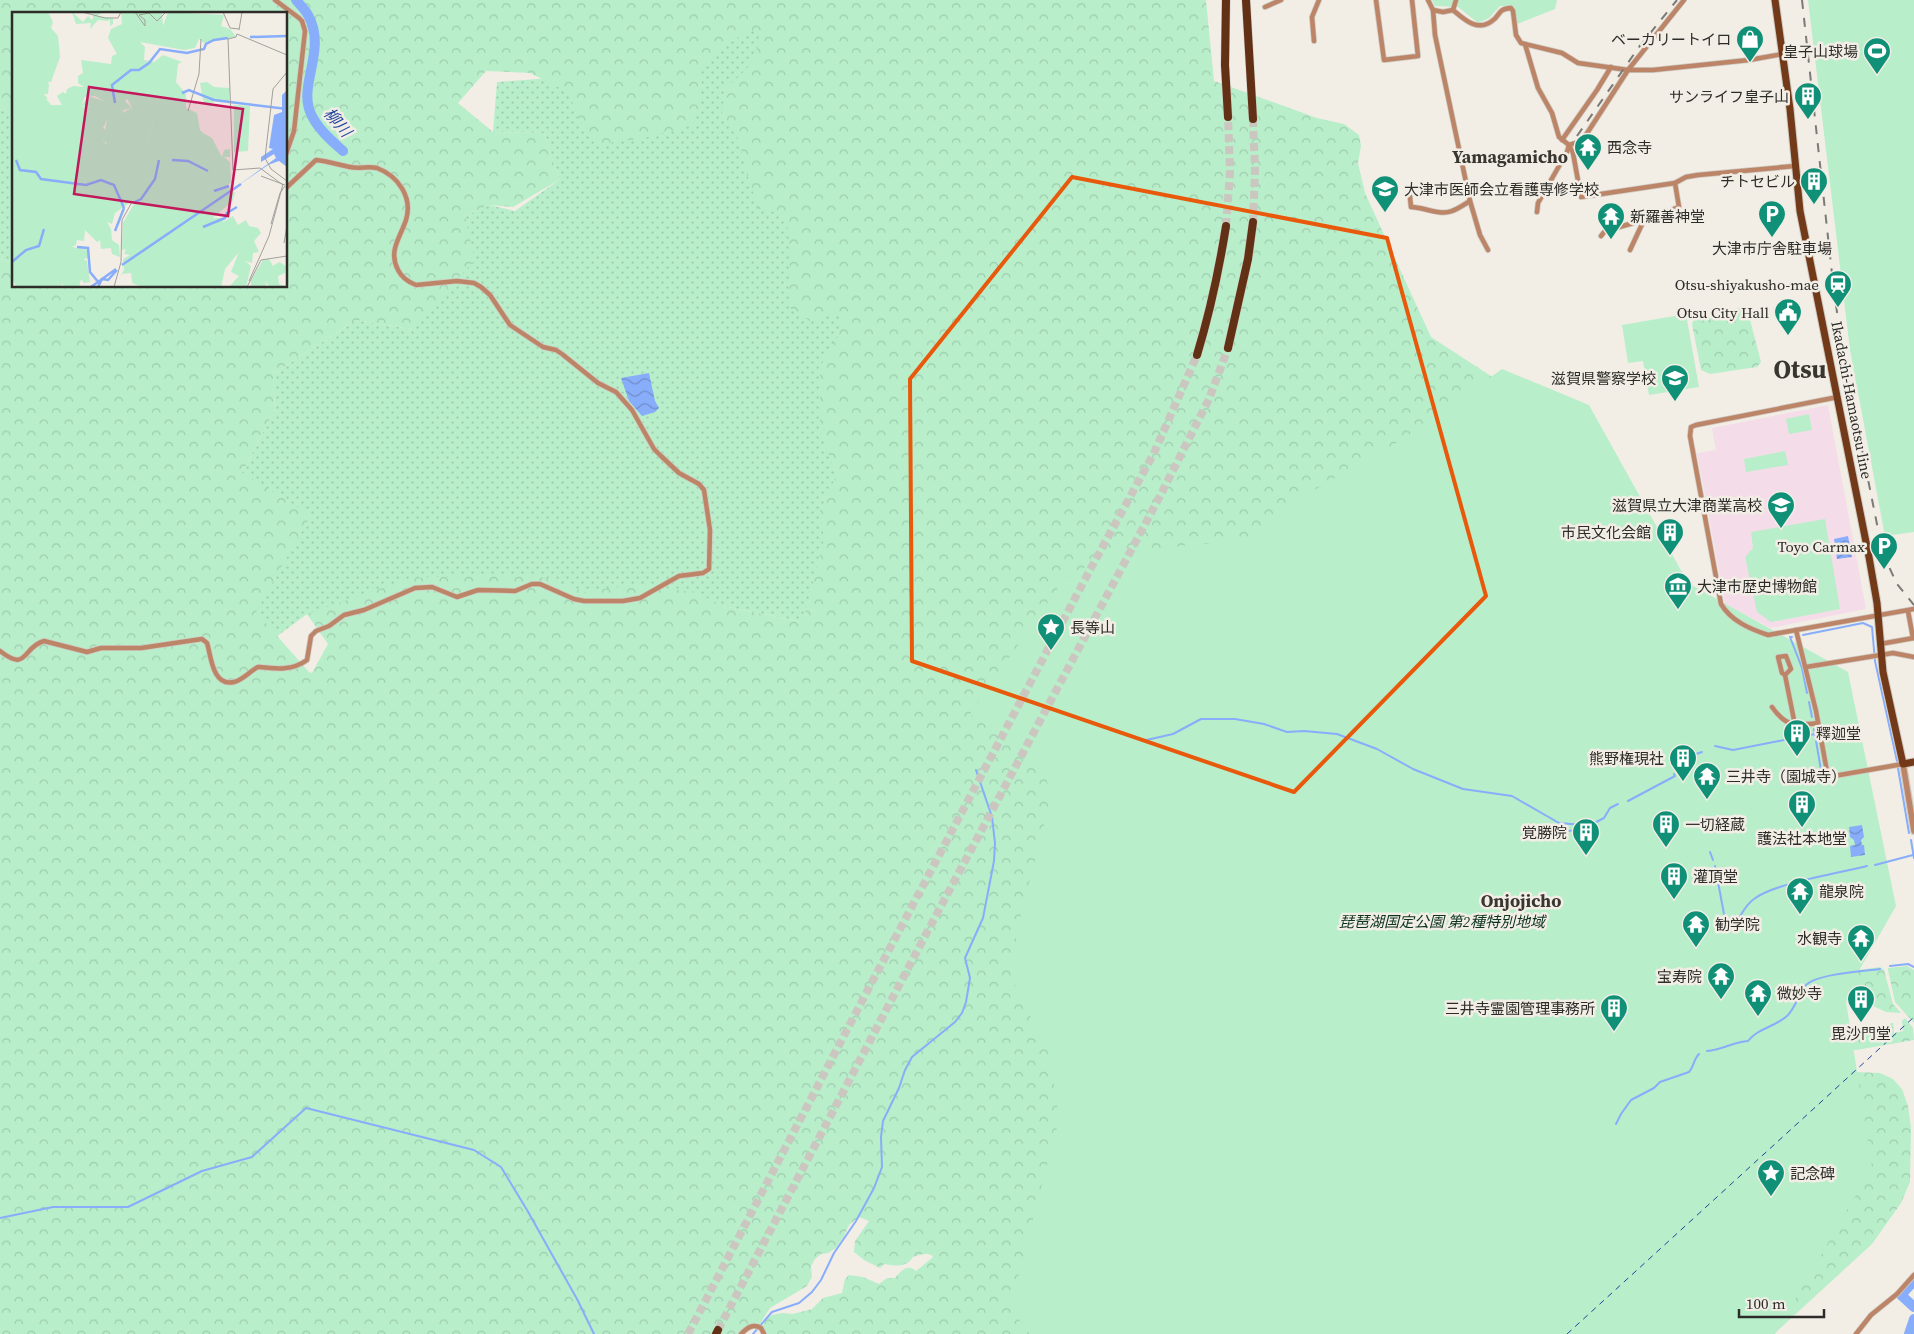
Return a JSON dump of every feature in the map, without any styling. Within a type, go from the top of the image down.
[{"type":"highway","points":[[1226,0],[1225,65],[1228,117]]},
{"type":"highway","points":[[1246,0],[1253,119]]},
{"type":"highway","points":[[1228,348],[1248,258],[1253,222]]},
{"type":"highway","points":[[1197,355],[1214,294],[1226,226]]},
{"type":"main road","name":"Ikadachi-Hamaotsu line","points":[[1775,0],[1796,166],[1797,192],[1869,557],[1878,615],[1880,644],[1876,656],[1903,764]]},
{"type":"main road","points":[[1903,764],[1914,762]]},
{"type":"street","points":[[275,0],[299,18],[305,31],[294,131],[288,148]]},
{"type":"street","points":[[1265,7],[1281,0]]},
{"type":"street","points":[[1314,40],[1312,17],[1319,0]]},
{"type":"street","points":[[1376,0],[1384,60],[1418,56],[1412,0]]},
{"type":"street","points":[[1428,0],[1433,10],[1435,35],[1470,201],[1480,235],[1488,250]]},
{"type":"street","points":[[1454,10],[1456,0]]},
{"type":"street","points":[[1569,146],[1582,142],[1628,70],[1684,0]]},
{"type":"street","points":[[1454,10],[1468,23],[1478,26],[1493,21],[1504,8],[1511,8],[1516,35],[1521,42],[1562,52],[1578,63],[1628,70],[1653,70],[1749,60],[1783,54]]},
{"type":"street","points":[[1433,10],[1443,12],[1454,10]]},
{"type":"street","points":[[1525,44],[1538,88],[1552,113],[1558,134],[1573,153],[1581,197],[1675,183],[1698,175],[1796,166]]},
{"type":"street","points":[[1562,140],[1598,90],[1610,67]]},
{"type":"street","points":[[1537,212],[1538,203],[1569,146]]},
{"type":"street","points":[[0,652],[12,660],[18,661],[25,657],[37,644],[44,641],[87,652],[100,648],[141,648],[202,639],[207,643],[210,661],[216,674],[224,681],[235,682],[258,667],[278,670],[298,666],[307,660],[311,636],[316,631],[329,626],[347,613],[364,610],[415,588],[432,587],[457,597],[478,590],[515,591],[526,586],[540,584],[574,599],[584,601],[623,601],[640,598],[679,576],[703,573],[709,569],[710,530],[704,490],[699,484],[679,473],[654,449],[632,410],[616,392],[598,383],[556,350],[543,347],[510,325],[490,296],[474,283],[457,281],[416,285],[410,283],[400,274],[393,252],[406,218],[407,208],[402,187],[398,180],[374,168],[352,168],[316,160],[288,186]]},
{"type":"street","points":[[1601,236],[1605,231],[1644,220],[1679,207],[1675,183]]},
{"type":"street","points":[[1409,188],[1410,207],[1419,207],[1440,213],[1451,212],[1470,201]]},
{"type":"street","points":[[1630,250],[1644,220]]},
{"type":"street","points":[[1838,398],[1691,427],[1690,431],[1721,604],[1733,619],[1760,633],[1768,635],[1914,609]]},
{"type":"street","points":[[1880,644],[1914,638],[1908,611]]},
{"type":"street","points":[[1796,630],[1806,667],[1828,777],[1903,764],[1914,831]]},
{"type":"street","points":[[1806,667],[1876,656],[1898,654],[1914,657]]},
{"type":"street","points":[[1785,675],[1795,725]]},
{"type":"street","points":[[1772,707],[1778,716],[1787,723],[1795,725],[1818,723]]},
{"type":"street","points":[[1859,1333],[1863,1324],[1871,1315],[1897,1294],[1914,1275]]},
{"type":"street","points":[[741,1334],[749,1326],[754,1325],[762,1328],[764,1334]]},
{"type":"highlighted area","points":[[1072,177],[1387,238],[1486,596],[1294,792],[912,661],[910,379]]},
{"type":"shaded area","name":"滋賀県立大津商業高校","points":[[1828,405],[1866,609],[1771,628],[1725,604],[1697,453],[1716,450],[1712,428]]},
{"type":"green space","points":[[0,0],[1206,0],[1214,81],[1317,118],[1344,124],[1359,135],[1361,146],[1358,163],[1365,193],[1431,337],[1548,413],[1854,1072],[1880,1073],[1893,1079],[1902,1089],[1908,1106],[1911,1127],[1910,1182],[1901,1203],[1872,1244],[1774,1334],[766,1334],[762,1327],[767,1318],[782,1313],[793,1314],[812,1309],[823,1298],[842,1293],[845,1279],[849,1275],[863,1277],[879,1284],[887,1278],[895,1278],[907,1268],[916,1271],[932,1258],[933,1256],[931,1255],[920,1255],[913,1257],[904,1265],[884,1264],[880,1268],[864,1260],[854,1252],[855,1241],[869,1221],[859,1217],[849,1225],[836,1248],[828,1253],[821,1254],[815,1259],[811,1266],[812,1277],[807,1286],[770,1308],[760,1324],[747,1327],[738,1334],[0,1334],[0,259],[9,262],[12,260],[12,288],[288,288],[288,12],[12,12],[12,107],[0,110]],"holes":[[[750,29],[759,35],[758,44],[749,66],[725,88],[722,114],[739,140],[747,175],[759,209],[784,214],[789,234],[790,308],[810,321],[839,312],[839,334],[820,367],[820,428],[836,476],[820,511],[824,539],[803,622],[723,606],[697,593],[638,584],[585,592],[532,574],[411,578],[307,614],[328,644],[312,673],[309,672],[256,612],[311,515],[242,473],[275,409],[273,374],[356,320],[411,329],[475,260],[465,216],[489,205],[513,207],[559,180],[544,133],[493,132],[458,103],[486,71],[530,73],[568,92],[581,122],[602,144],[644,138],[693,125],[699,106],[702,68],[715,54]]]},
{"type":"green space","points":[[1432,0],[1557,0],[1555,9],[1517,24],[1514,6],[1500,6],[1489,18],[1478,23],[1458,7],[1435,6]]},
{"type":"green space","points":[[1808,0],[1914,0],[1914,532],[1885,536],[1850,350]]},
{"type":"green space","points":[[752,21],[768,37],[844,313],[841,477],[803,622],[723,606],[307,614],[264,646],[250,606],[242,473],[275,409],[273,374],[356,320],[411,329],[465,216],[489,205],[515,211],[559,180],[544,133],[493,132],[497,82],[551,78],[702,59]]},
{"type":"green space","points":[[12,107],[12,260],[9,262],[0,259],[0,110]]},
{"type":"green space","points":[[1738,308],[1747,308],[1761,362],[1757,367],[1710,374],[1701,370],[1692,324],[1696,314],[1705,313],[1710,318],[1729,315]]},
{"type":"green space","points":[[1686,314],[1699,387],[1649,395],[1643,361],[1628,363],[1622,325]]},
{"type":"green space","name":"琵琶湖国定公園 第2種特別地域","points":[[1502,369],[1589,405],[1688,583],[1848,672],[1896,906],[1845,995],[1872,1167],[1775,1334],[1030,1334],[1010,1308],[1059,1119],[1050,1056],[1012,979],[1017,930],[1051,798],[1043,765],[970,714],[1064,579],[1111,553],[1254,539],[1302,497],[1403,439]]},
{"type":"green space","points":[[1809,414],[1812,430],[1789,434],[1786,419]]},
{"type":"green space","points":[[1785,451],[1788,465],[1746,472],[1744,459]]},
{"type":"green space","points":[[1825,519],[1840,609],[1771,622],[1757,612],[1745,557],[1753,548],[1751,532]]},
{"type":"green space","points":[[1907,966],[1914,970],[1914,1023],[1895,1002],[1888,970],[1888,968]]},
{"type":"green space","points":[[1880,967],[1884,970],[1893,1004],[1901,1013],[1886,1012],[1873,1006],[1841,1000],[1858,970]]},
{"type":"green space","points":[[1905,1018],[1913,1028],[1914,1040],[1856,1050],[1834,1049],[1850,1036],[1877,1030],[1891,1023],[1893,1023],[1894,1033],[1903,1031],[1902,1021]]},
{"type":"water","points":[[649,373],[655,401],[659,408],[655,412],[642,416],[629,401],[621,378]]},
{"type":"water","points":[[1848,536],[1852,557],[1837,559],[1834,539]]},
{"type":"water","points":[[1862,825],[1864,837],[1861,840],[1862,845],[1864,845],[1865,855],[1851,857],[1850,846],[1855,845],[1854,840],[1850,837],[1849,827]]},
{"type":"waterway","name":"柳川","points":[[296,0],[308,15],[313,28],[315,42],[307,93],[308,105],[318,126],[343,151]]},
{"type":"waterway","points":[[1803,635],[1863,623],[1872,627],[1875,661],[1897,761]]},
{"type":"waterway","points":[[1792,637],[1790,637],[1802,668],[1807,693]]},
{"type":"waterway","points":[[1809,702],[1812,717]]},
{"type":"waterway","points":[[1142,741],[1173,734],[1201,719],[1235,719],[1264,724],[1287,732],[1304,731],[1337,734],[1377,749],[1413,769],[1463,789],[1512,796],[1559,823],[1583,825],[1595,823]]},
{"type":"waterway","points":[[1814,729],[1821,770]]},
{"type":"waterway","points":[[1715,746],[1733,750],[1815,734]]},
{"type":"waterway","points":[[1676,768],[1689,763],[1696,754],[1702,752]]},
{"type":"waterway","points":[[1898,768],[1909,833]]},
{"type":"waterway","points":[[753,1334],[772,1312],[799,1303],[812,1292],[821,1280],[834,1253],[856,1221],[874,1188],[882,1167],[881,1137],[883,1121],[899,1088],[905,1070],[912,1057],[955,1022],[962,1013],[970,978],[965,958],[983,918],[994,861],[995,843],[992,817],[976,770]]},
{"type":"waterway","points":[[1628,801],[1675,776],[1674,774]]},
{"type":"waterway","points":[[1544,829],[1581,830],[1604,818],[1610,808],[1618,804]]},
{"type":"waterway","points":[[1911,840],[1914,858]]},
{"type":"waterway","points":[[1710,852],[1713,860]]},
{"type":"waterway","points":[[1875,865],[1913,855]]},
{"type":"waterway","points":[[1715,866],[1724,914]]},
{"type":"waterway","points":[[1725,918],[1726,926],[1735,924],[1745,908],[1754,899],[1777,888],[1867,866]]},
{"type":"waterway","points":[[1890,966],[1908,964],[1914,967]]},
{"type":"waterway","points":[[1707,1051],[1748,1041],[1757,1033],[1782,1020],[1790,1013],[1805,986],[1810,982],[1829,976],[1880,969]]},
{"type":"waterway","points":[[1616,1124],[1631,1100],[1654,1088],[1660,1082],[1689,1072],[1699,1054]]},
{"type":"waterway","points":[[0,1218],[53,1207],[128,1207],[202,1171],[252,1157],[306,1108],[474,1150],[501,1167],[577,1299],[594,1334]]},
{"type":"waterway","points":[[1914,1281],[1901,1295],[1914,1307]]},
{"type":"waterway","points":[[1909,1334],[1914,1319]]},
{"type":"ferry route","points":[[1567,1334],[1914,1017]]},
{"type":"tunnel","points":[[1226,226],[1230,172],[1228,117]]},
{"type":"tunnel","points":[[1253,119],[1255,171],[1253,222]]},
{"type":"tunnel","points":[[718,1330],[925,936],[1159,498],[1209,399],[1228,348]]},
{"type":"tunnel","points":[[688,1334],[872,982],[1154,453],[1197,355]]},
{"type":"railway","points":[[1577,136],[1639,47],[1677,0]]},
{"type":"railway","points":[[1802,0],[1834,292],[1845,365],[1883,554],[1897,584],[1914,605]]},
{"type":"place","name":"ベーカリートイロ","points":[[1750,63]]},
{"type":"place","name":"皇子山球場","points":[[1877,75]]},
{"type":"place","name":"サンライフ皇子山","points":[[1808,120]]},
{"type":"place","name":"西念寺","points":[[1588,171]]},
{"type":"place","name":"チトセビル","points":[[1814,205]]},
{"type":"place","name":"大津市医師会立看護専修学校","points":[[1385,213]]},
{"type":"place","name":"大津市庁舎駐車場","points":[[1772,238]]},
{"type":"place","name":"新羅善神堂","points":[[1611,240]]},
{"type":"place","name":"Otsu-shiyakusho-mae","points":[[1838,308]]},
{"type":"place","name":"Otsu City Hall","points":[[1788,336]]},
{"type":"place","name":"滋賀県警察学校","points":[[1675,402]]},
{"type":"place","name":"滋賀県立大津商業高校","points":[[1781,529]]},
{"type":"place","name":"市民文化会館","points":[[1670,556]]},
{"type":"place","name":"Toyo Carmax","points":[[1884,570]]},
{"type":"place","name":"大津市歴史博物館","points":[[1678,610]]},
{"type":"place","name":"長等山","points":[[1051,651]]},
{"type":"place","name":"釋迦堂","points":[[1797,757]]},
{"type":"place","name":"熊野権現社","points":[[1683,782]]},
{"type":"place","name":"三井寺（園城寺）","points":[[1707,800]]},
{"type":"place","name":"護法社本地堂","points":[[1802,828]]},
{"type":"place","name":"一切経蔵","points":[[1666,848]]},
{"type":"place","name":"覚勝院","points":[[1586,856]]},
{"type":"place","name":"灌頂堂","points":[[1674,900]]},
{"type":"place","name":"龍泉院","points":[[1800,915]]},
{"type":"place","name":"勧学院","points":[[1696,948]]},
{"type":"place","name":"水観寺","points":[[1861,962]]},
{"type":"place","name":"宝寿院","points":[[1721,1000]]},
{"type":"place","name":"微妙寺","points":[[1758,1017]]},
{"type":"place","name":"毘沙門堂","points":[[1861,1023]]},
{"type":"place","name":"三井寺霊園管理事務所","points":[[1614,1032]]},
{"type":"place","name":"記念碑","points":[[1771,1197]]},
{"type":"district","name":"Yamagamicho","points":[[1510,156]]},
{"type":"district","name":"Otsu","points":[[1800,369]]},
{"type":"district","name":"Onjojicho","points":[[1521,900]]}]
